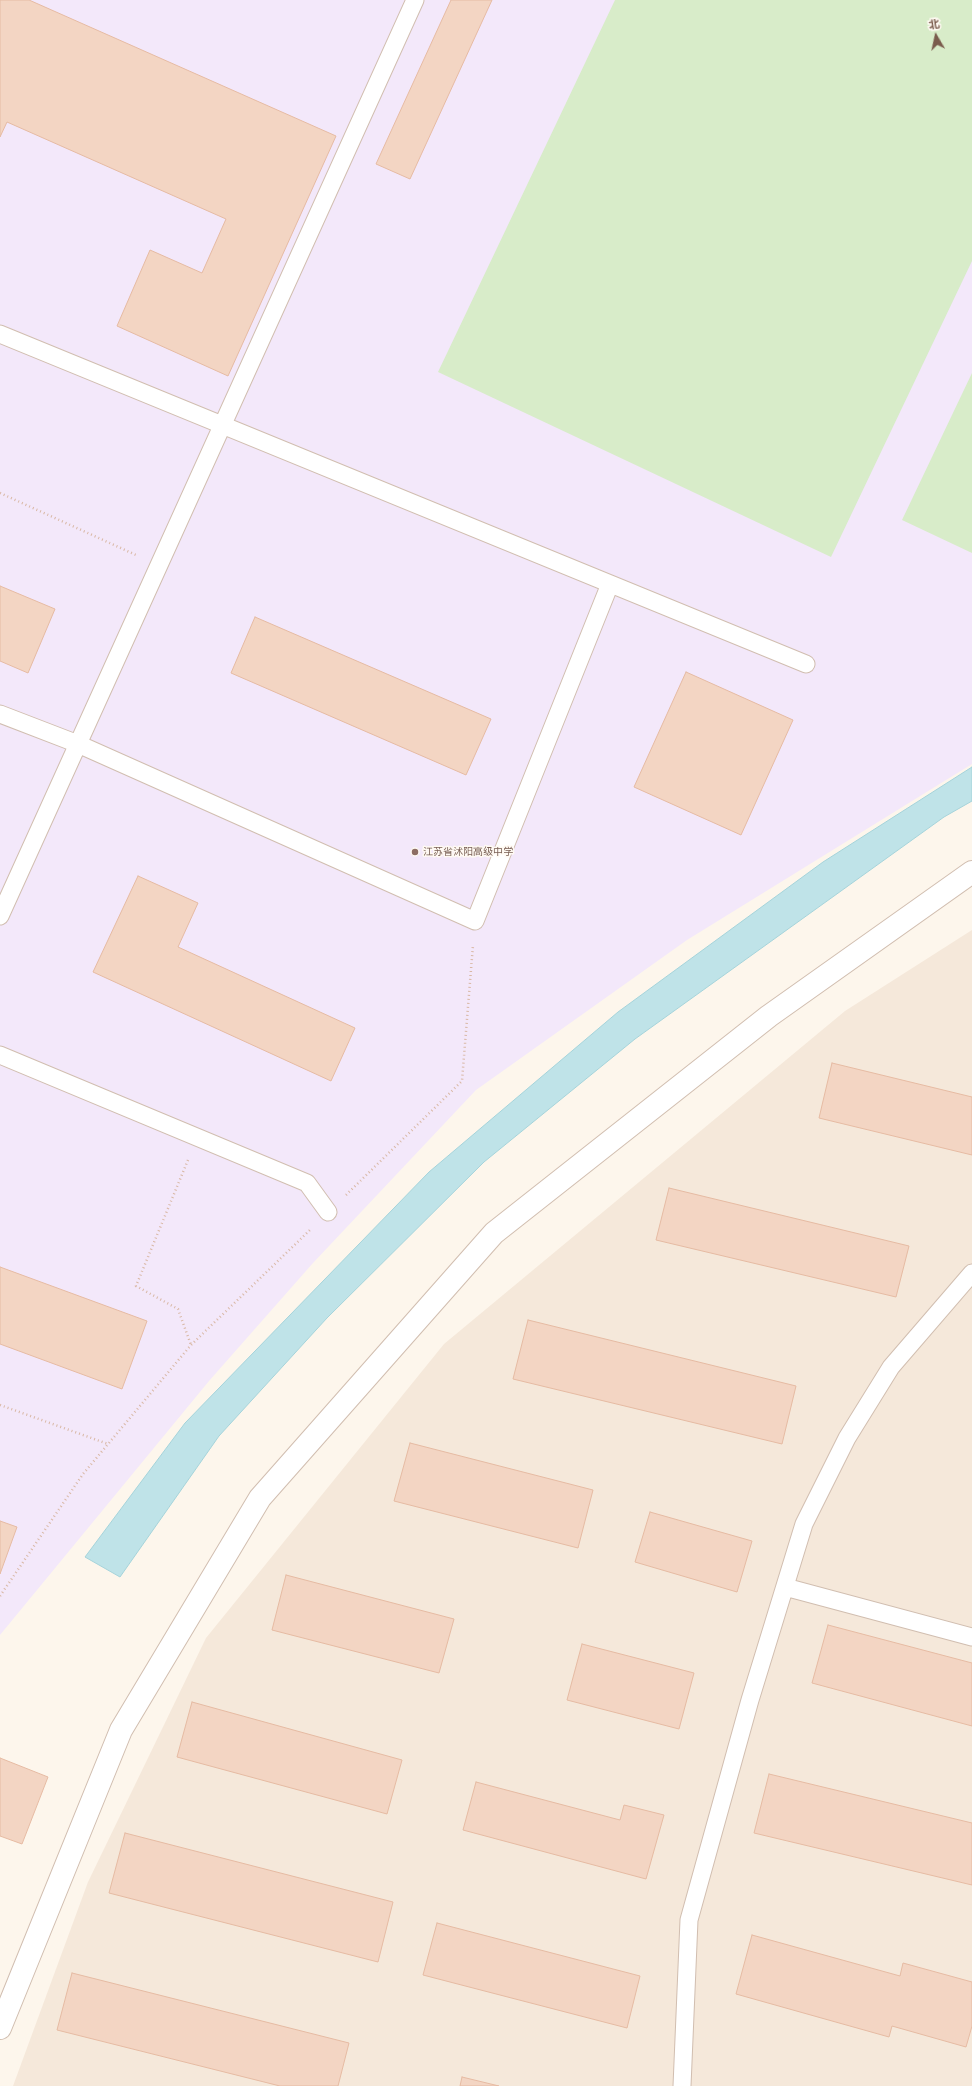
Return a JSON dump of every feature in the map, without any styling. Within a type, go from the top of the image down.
[{"type":"street","points":[[0,2028],[121,1730],[260,1498],[494,1232],[769,1016],[972,872]]},
{"type":"lane","points":[[0,916],[415,0]]},
{"type":"lane","points":[[0,334],[806,664]]},
{"type":"lane","points":[[0,714],[78,744],[475,920],[610,584]]},
{"type":"lane","points":[[0,1055],[307,1183],[328,1212]]},
{"type":"lane","points":[[682,2086],[689,1920],[750,1700],[804,1524],[847,1438],[891,1367],[972,1273]]},
{"type":"lane","points":[[785,1587],[972,1637]]},
{"type":"path","points":[[0,493],[159,566]]},
{"type":"path","points":[[0,1596],[84,1474],[191,1345],[462,1081],[475,920]]},
{"type":"path","points":[[191,1345],[178,1310],[136,1286],[197,1137]]},
{"type":"path","points":[[0,1404],[108,1444]]},
{"type":"shaded area","name":"江苏省沭阳高级中学","points":[[0,0],[972,0],[972,764],[687,940],[476,1090],[313,1263],[209,1381],[0,1635]]},
{"type":"shaded area","points":[[972,930],[972,2086],[13,2086],[88,1882],[206,1638],[444,1344],[845,1011]]},
{"type":"green space","points":[[615,0],[972,0],[972,261],[831,557],[438,372]]},
{"type":"green space","points":[[972,373],[972,553],[902,520]]},
{"type":"water","points":[[972,767],[972,801],[944,817],[635,1039],[484,1162],[327,1318],[219,1436],[120,1577],[85,1557],[185,1423],[429,1172],[618,1012],[823,862]]},
{"type":"building","points":[[0,0],[29,0],[336,136],[228,376],[117,326],[150,250],[202,273],[226,219],[7,122],[0,137]]},
{"type":"building","points":[[451,0],[492,0],[410,179],[376,164]]},
{"type":"building","points":[[0,586],[55,609],[28,673],[0,661]]},
{"type":"building","points":[[255,617],[491,719],[466,775],[231,673]]},
{"type":"building","points":[[686,672],[793,720],[741,835],[634,787]]},
{"type":"building","points":[[138,876],[198,903],[178,947],[355,1028],[331,1081],[93,972]]},
{"type":"building","points":[[832,1063],[972,1097],[972,1155],[819,1118]]},
{"type":"building","points":[[669,1188],[909,1246],[896,1297],[656,1240]]},
{"type":"building","points":[[0,1267],[147,1321],[122,1389],[0,1344]]},
{"type":"building","points":[[528,1320],[796,1386],[782,1444],[513,1379]]},
{"type":"building","points":[[410,1443],[593,1490],[578,1548],[394,1501]]},
{"type":"building","points":[[650,1512],[752,1541],[737,1592],[635,1562]]},
{"type":"building","points":[[0,1521],[17,1527],[0,1574]]},
{"type":"building","points":[[286,1575],[454,1619],[439,1673],[272,1630]]},
{"type":"building","points":[[828,1625],[972,1663],[972,1726],[812,1683]]},
{"type":"building","points":[[582,1644],[694,1673],[679,1729],[567,1700]]},
{"type":"building","points":[[192,1702],[402,1760],[387,1814],[177,1757]]},
{"type":"building","points":[[0,1758],[48,1777],[22,1844],[0,1836]]},
{"type":"building","points":[[769,1774],[972,1823],[972,1885],[754,1833]]},
{"type":"building","points":[[476,1782],[620,1820],[624,1805],[664,1815],[646,1879],[463,1830]]},
{"type":"building","points":[[125,1833],[393,1902],[378,1962],[109,1893]]},
{"type":"building","points":[[437,1923],[640,1976],[627,2028],[423,1975]]},
{"type":"building","points":[[752,1935],[900,1976],[903,1963],[972,1982],[972,2026],[966,2047],[892,2026],[889,2037],[736,1994]]},
{"type":"building","points":[[72,1973],[349,2043],[338,2086],[280,2086],[57,2030]]},
{"type":"building","points":[[462,2077],[499,2086],[460,2086]]},
{"type":"place","name":"江苏省沭阳高级中学","points":[[415,852]]}]
